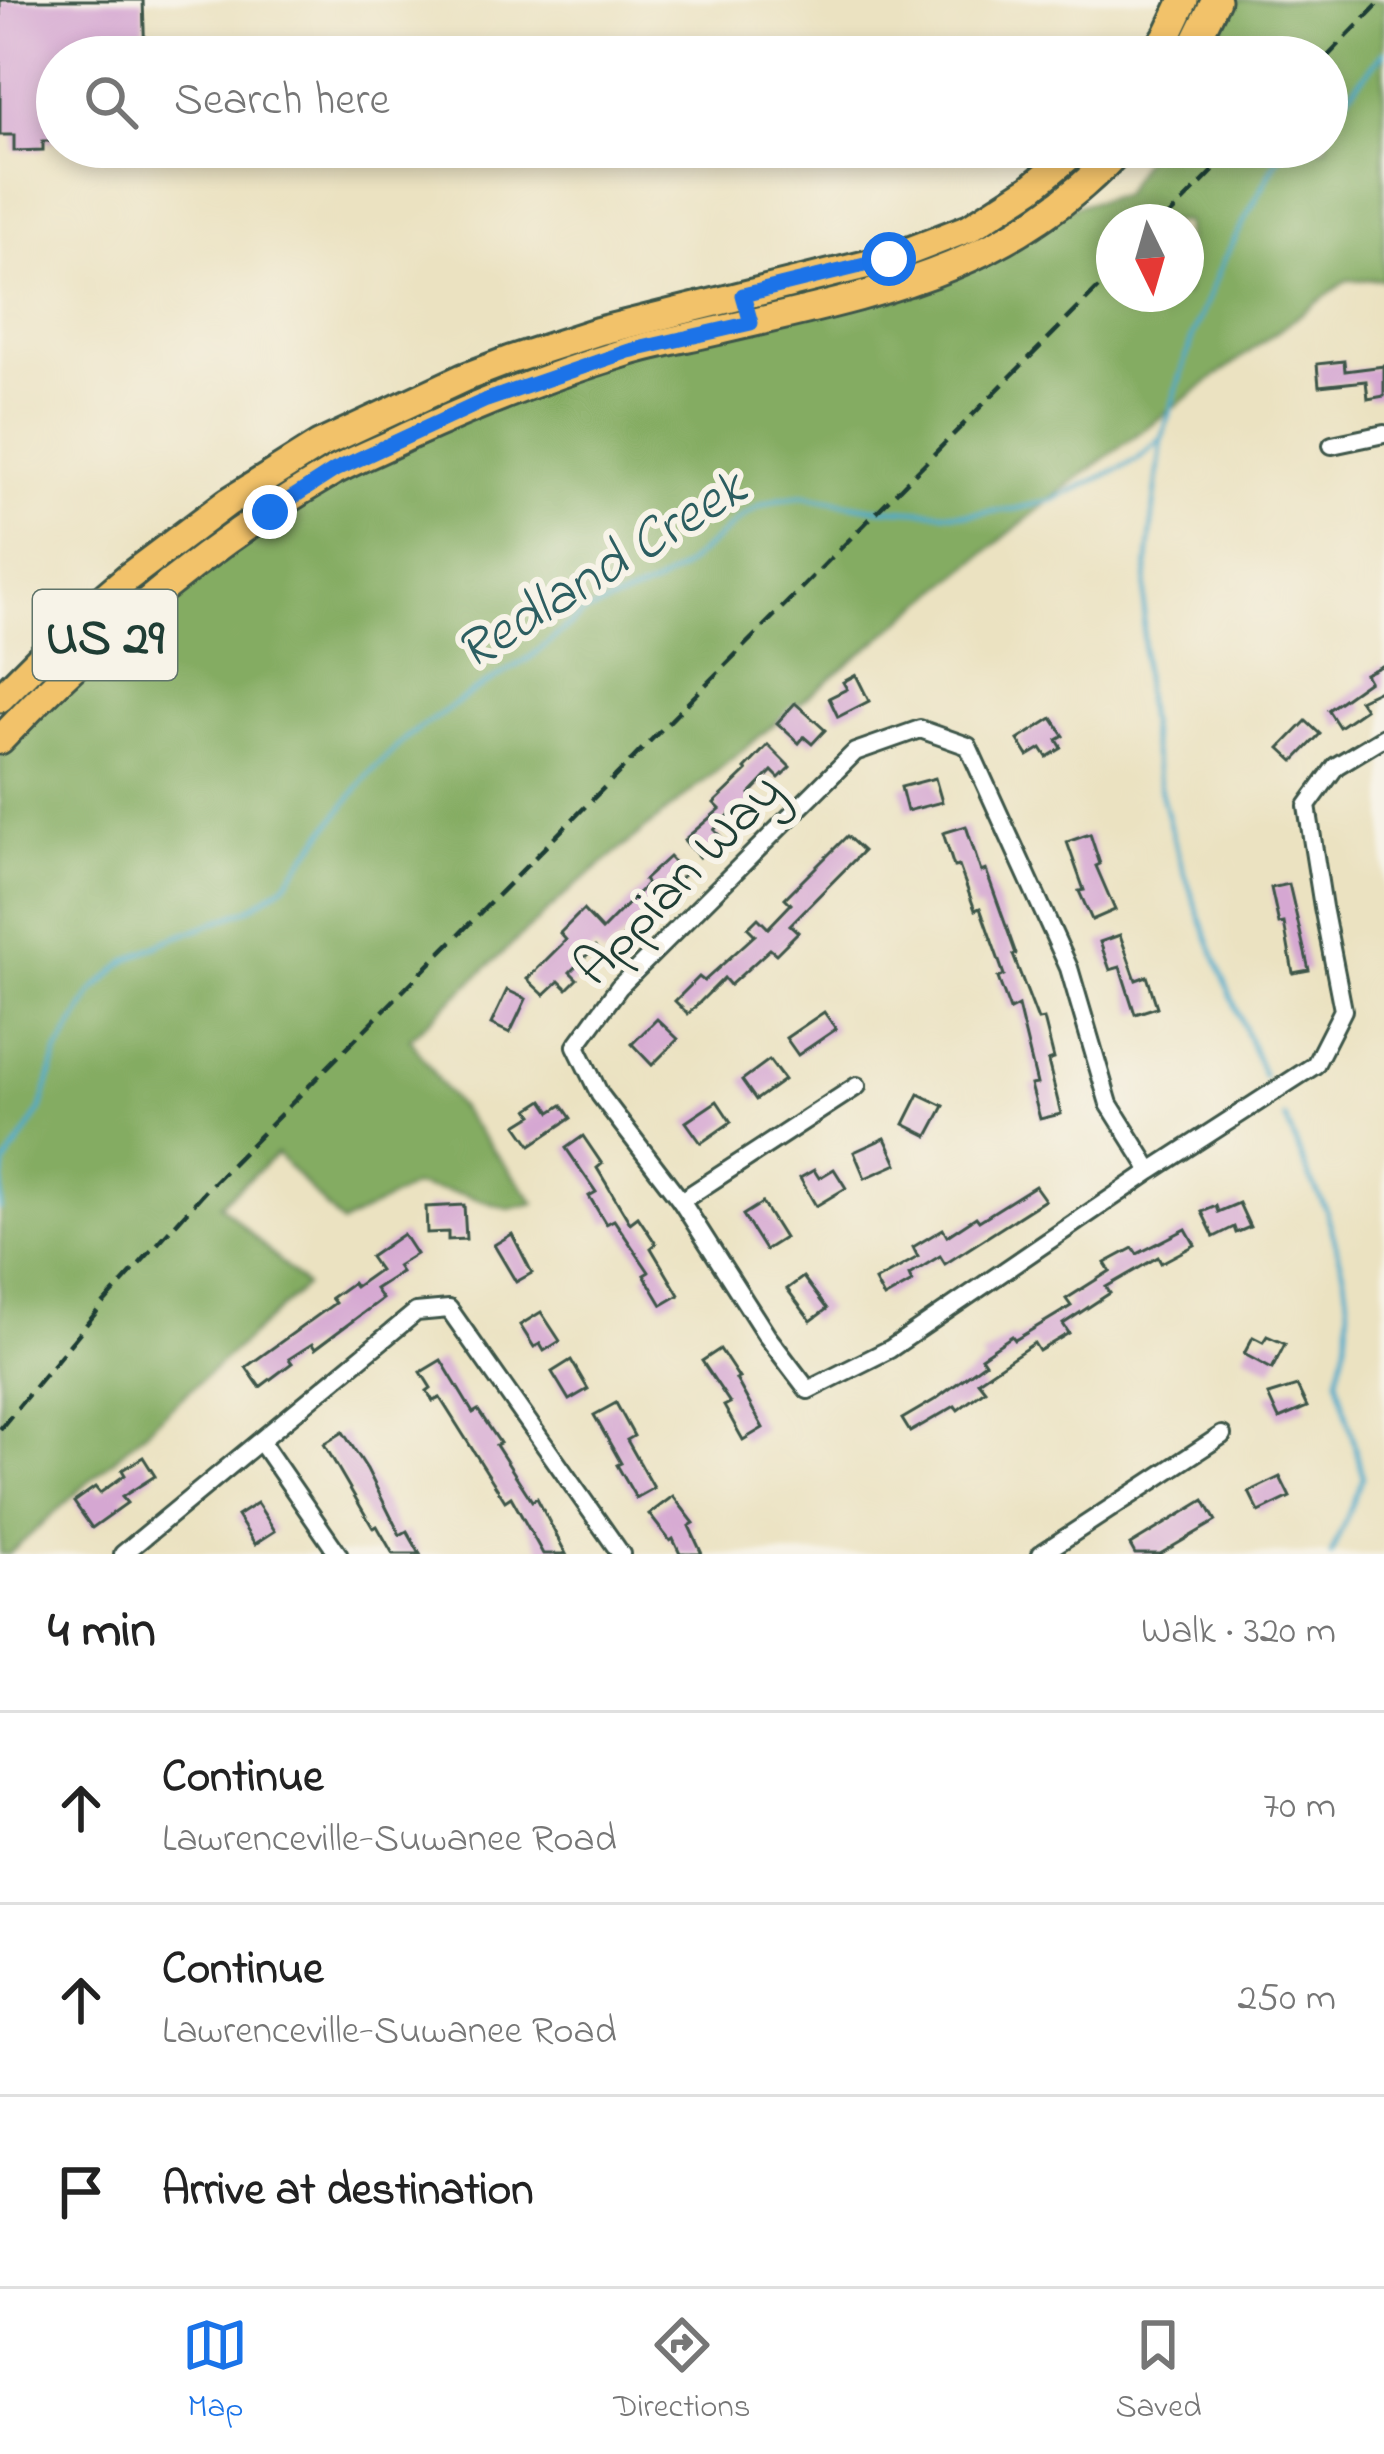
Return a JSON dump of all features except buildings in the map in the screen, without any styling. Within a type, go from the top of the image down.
[{"type":"main road","points":[[1167,36],[1184,0]]},
{"type":"main road","points":[[1198,36],[1216,0]]},
{"type":"main road","name":"US 29","points":[[0,698],[79,619],[128,578],[228,502],[319,445],[463,378],[599,331],[889,259],[969,228],[1055,168]]},
{"type":"main road","name":"US 29","points":[[0,740],[51,685],[151,596],[209,551],[335,470],[484,401],[629,351],[874,295],[939,273],[1038,220],[1103,168]]},
{"type":"main road","points":[[743,295],[751,323]]},
{"type":"main road","points":[[319,445],[335,470]]},
{"type":"street","points":[[1332,445],[1384,434]]},
{"type":"street","name":"Appian Way","points":[[1151,1172],[1109,1104],[1069,968],[968,746],[920,729],[856,752],[619,987],[577,1046],[600,1095],[680,1201],[767,1336],[808,1390],[890,1349],[1315,1065],[1343,1010],[1307,806],[1336,766],[1384,737]]},
{"type":"street","points":[[680,1201],[857,1086]]},
{"type":"street","points":[[123,1554],[416,1312],[448,1309],[621,1554]]},
{"type":"street","points":[[1041,1554],[1222,1436]]},
{"type":"street","points":[[261,1442],[338,1554]]},
{"type":"green space","points":[[1239,0],[1384,0],[1384,279],[1347,280],[1071,483],[575,886],[410,1038],[535,1203],[509,1209],[463,1194],[413,1186],[342,1224],[277,1154],[220,1204],[305,1286],[9,1554],[0,1554],[0,714],[298,445],[796,274],[1122,195],[1138,168],[1348,168],[1348,36],[1218,36]]},
{"type":"waterway","name":"Redland Creek","points":[[1348,95],[1384,52]]},
{"type":"waterway","name":"Redland Creek","points":[[0,1209],[5,1165],[41,1109],[57,1054],[93,991],[126,961],[249,909],[285,884],[367,776],[407,737],[532,656],[583,614],[655,585],[741,518],[780,499],[802,496],[872,508],[968,514],[1015,509],[1053,500],[1137,460],[1162,438],[1192,338],[1222,263],[1273,168]]},
{"type":"waterway","points":[[1162,438],[1143,630],[1151,744],[1190,890],[1264,1077]]},
{"type":"waterway","points":[[1285,1117],[1326,1209],[1349,1308],[1337,1378],[1363,1477],[1331,1554]]},
{"type":"railway","points":[[1347,36],[1382,0]]},
{"type":"railway","points":[[1181,204],[1216,168]]},
{"type":"railway","points":[[0,1429],[208,1188],[1096,290]]},
{"type":"route","points":[[270,512],[335,470],[484,401],[629,351],[751,323],[743,295],[889,259]]}]
